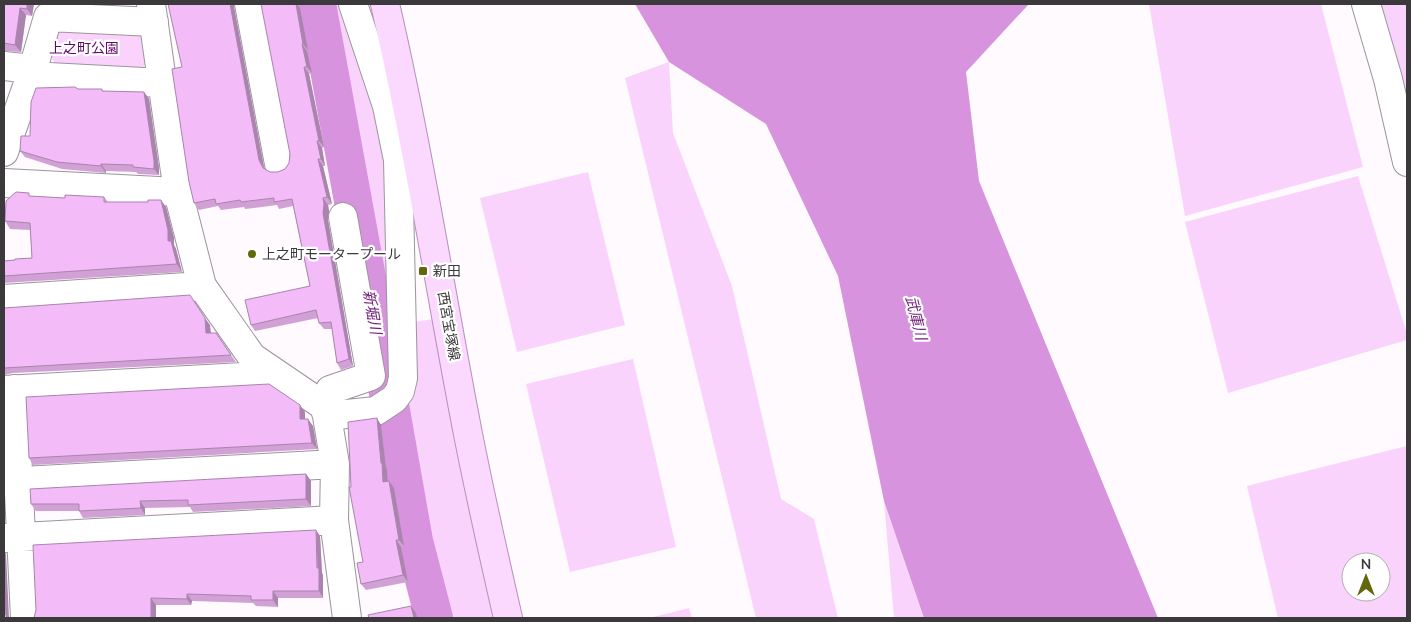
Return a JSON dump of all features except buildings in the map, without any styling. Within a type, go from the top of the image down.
[{"type":"main road","name":"西宮宝塚線","points":[[385,4],[395,48],[407,158],[442,289],[468,434],[508,618]]},
{"type":"street","points":[[249,4],[280,164]]},
{"type":"street","points":[[4,152],[48,17],[152,13],[178,192],[202,286],[252,357],[326,411],[376,411],[400,392],[403,378],[407,158],[387,106],[353,4]]},
{"type":"street","points":[[1366,4],[1388,79],[1407,162]]},
{"type":"street","points":[[4,66],[31,73],[162,83]]},
{"type":"street","points":[[4,183],[178,192]]},
{"type":"street","points":[[343,217],[371,376],[330,390],[326,411],[335,464],[334,520],[347,618]]},
{"type":"street","points":[[4,299],[202,286]]},
{"type":"street","points":[[25,618],[12,538],[9,389],[278,375]]},
{"type":"street","points":[[11,482],[335,464]]},
{"type":"street","points":[[12,538],[334,520]]},
{"type":"green space","points":[[324,4],[347,4],[384,109],[393,309],[384,312],[356,150]]},
{"type":"green space","points":[[1149,4],[1321,4],[1363,167],[1185,216]]},
{"type":"green space","points":[[1380,4],[1407,4],[1407,111],[1391,39]]},
{"type":"green space","name":"上之町公園","points":[[67,26],[136,29],[145,38],[149,59],[140,72],[57,68],[49,53],[54,33]]},
{"type":"green space","points":[[669,62],[673,133],[732,286],[781,499],[814,519],[838,618],[756,618],[625,78]]},
{"type":"green space","points":[[588,172],[625,325],[517,352],[480,198]]},
{"type":"green space","points":[[1358,176],[1407,334],[1407,340],[1228,393],[1185,222]]},
{"type":"green space","points":[[433,319],[495,618],[444,618],[398,409],[408,323]]},
{"type":"green space","points":[[633,359],[676,547],[570,572],[526,384]]},
{"type":"green space","points":[[1407,446],[1407,616],[1400,618],[1278,618],[1247,486]]},
{"type":"green space","points":[[884,501],[924,618],[894,618]]},
{"type":"green space","points":[[689,608],[692,618],[649,618]]},
{"type":"water","name":"武庫川","points":[[635,4],[1029,4],[966,72],[979,181],[1158,618],[924,618],[884,501],[838,276],[766,124],[669,62]]},
{"type":"waterway","name":"新堀川","points":[[317,4],[414,541],[434,618]]},
{"type":"place","name":"上之町モータープール","points":[[252,254]]},
{"type":"place","name":"新田","points":[[423,271]]}]
